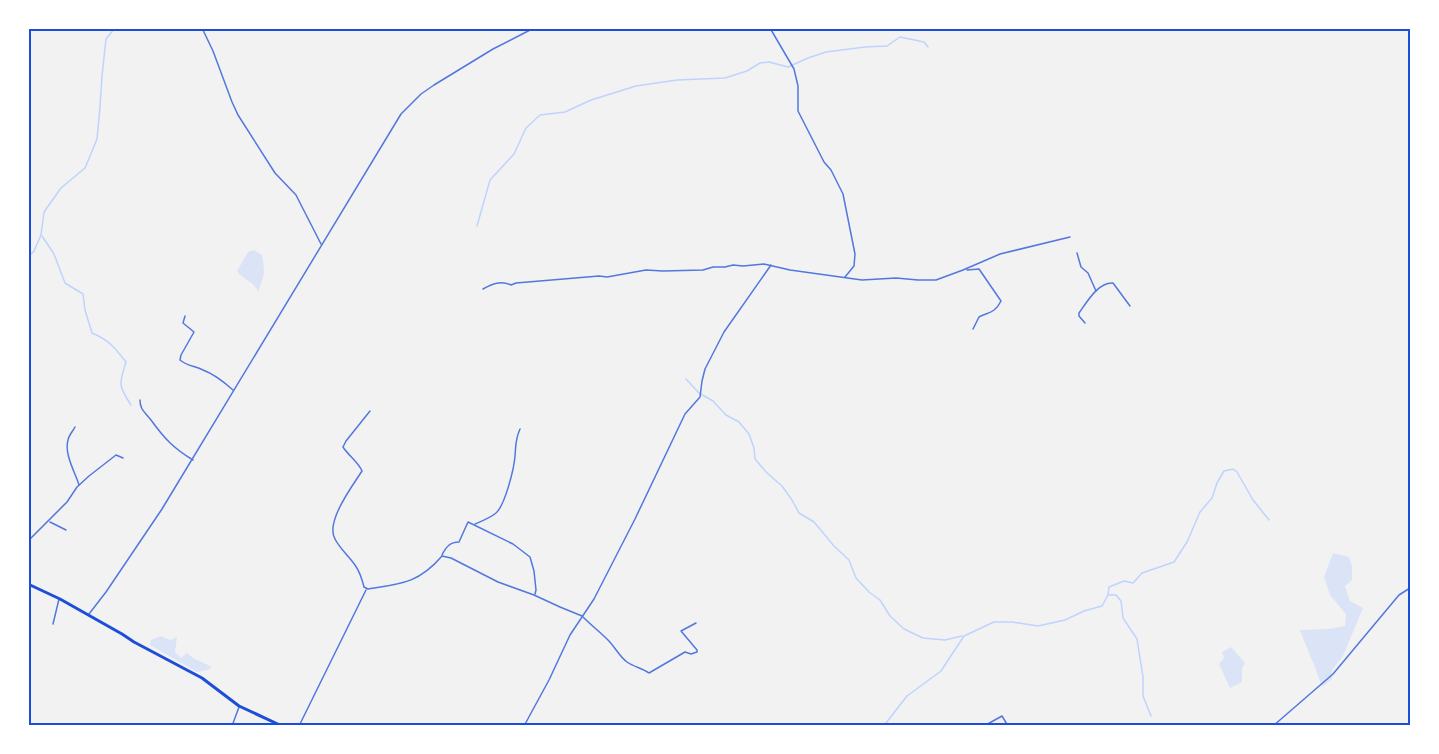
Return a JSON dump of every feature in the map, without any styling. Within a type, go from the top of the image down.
[{"type":"main road","points":[[28,584],[89,614],[134,642],[202,678],[239,706],[282,726]]},
{"type":"street","points":[[202,28],[235,109],[274,173],[296,195],[322,245]]},
{"type":"street","points":[[89,614],[136,549],[193,460],[401,114],[421,94],[471,62],[534,28]]},
{"type":"street","points":[[770,28],[794,69],[798,86],[798,111],[843,194],[855,254],[854,266],[845,277]]},
{"type":"street","points":[[483,289],[501,282],[511,285],[584,277],[607,277],[646,270],[703,270],[733,265],[771,265],[790,270],[862,280],[896,278],[936,280],[1000,254],[1070,237]]},
{"type":"street","points":[[1077,253],[1096,292]]},
{"type":"street","points":[[524,726],[570,635],[594,599],[685,414],[700,397],[705,369],[724,332],[771,265]]},
{"type":"street","points":[[963,270],[979,269],[1000,301],[992,312],[979,317],[973,329]]},
{"type":"street","points":[[1085,323],[1079,313],[1105,284],[1111,282],[1131,306]]},
{"type":"street","points":[[185,316],[183,323],[194,332],[180,360],[210,373],[234,390]]},
{"type":"street","points":[[140,400],[142,410],[167,442],[193,460]]},
{"type":"street","points":[[367,589],[355,563],[336,542],[333,533],[341,503],[362,471],[362,468],[343,447],[370,411]]},
{"type":"street","points":[[75,427],[67,441],[70,459],[79,485]]},
{"type":"street","points":[[474,525],[493,515],[503,504],[515,456],[515,439],[520,429]]},
{"type":"street","points":[[28,541],[68,502],[79,485],[95,470],[116,455],[123,458]]},
{"type":"street","points":[[49,522],[66,530]]},
{"type":"street","points":[[367,589],[404,583],[425,573],[442,556],[448,545],[459,542],[468,522],[513,544],[530,556],[536,585],[534,595]]},
{"type":"street","points":[[442,556],[451,558],[498,582],[582,616],[608,640],[627,662],[649,673],[685,652],[691,654],[697,652],[681,631],[696,623]]},
{"type":"street","points":[[1273,726],[1334,674],[1399,595],[1410,588]]},
{"type":"street","points":[[299,726],[367,589]]},
{"type":"street","points":[[53,624],[60,599]]},
{"type":"street","points":[[232,726],[239,706]]},
{"type":"street","points":[[984,726],[1002,716],[1008,726]]},
{"type":"shaded area","points":[[254,250],[262,255],[264,266],[258,292],[254,285],[237,271],[248,252]]},
{"type":"shaded area","points":[[1333,553],[1349,557],[1352,566],[1352,580],[1345,586],[1350,601],[1363,608],[1343,656],[1332,670],[1332,679],[1322,687],[1300,630],[1345,626],[1346,614],[1330,595],[1324,577]]},
{"type":"shaded area","points":[[161,636],[170,640],[177,637],[175,652],[181,658],[187,653],[212,667],[197,672],[150,645],[151,640]]},
{"type":"shaded area","points":[[1231,647],[1245,663],[1242,668],[1242,682],[1230,688],[1219,664],[1224,658],[1222,652]]},
{"type":"waterway","points":[[28,257],[34,251],[41,235],[44,212],[61,188],[85,168],[97,139],[106,39],[115,28]]},
{"type":"waterway","points":[[477,226],[490,180],[514,154],[526,128],[540,115],[565,112],[591,100],[636,86],[677,80],[725,78],[747,71],[760,63],[769,62],[788,67],[826,52],[887,46],[900,37],[924,42],[928,47]]},
{"type":"waterway","points":[[42,236],[54,254],[65,283],[83,294],[92,333],[111,345],[126,362],[121,384],[131,405]]},
{"type":"waterway","points":[[686,379],[726,415],[739,422],[749,434],[755,459],[782,486],[799,513],[814,522],[849,560],[856,578],[880,600],[890,616],[904,629],[923,638],[945,640],[962,636]]},
{"type":"waterway","points":[[882,726],[907,696],[941,671],[964,636],[994,622],[1038,626],[1065,620],[1102,606],[1108,595],[1109,587],[1124,581],[1133,583],[1142,573],[1174,562],[1187,542],[1200,512],[1212,498],[1224,471],[1233,469],[1237,472],[1253,500],[1269,520]]},
{"type":"waterway","points":[[1108,595],[1116,595],[1121,601],[1123,618],[1137,639],[1143,677],[1143,696],[1151,716]]}]
